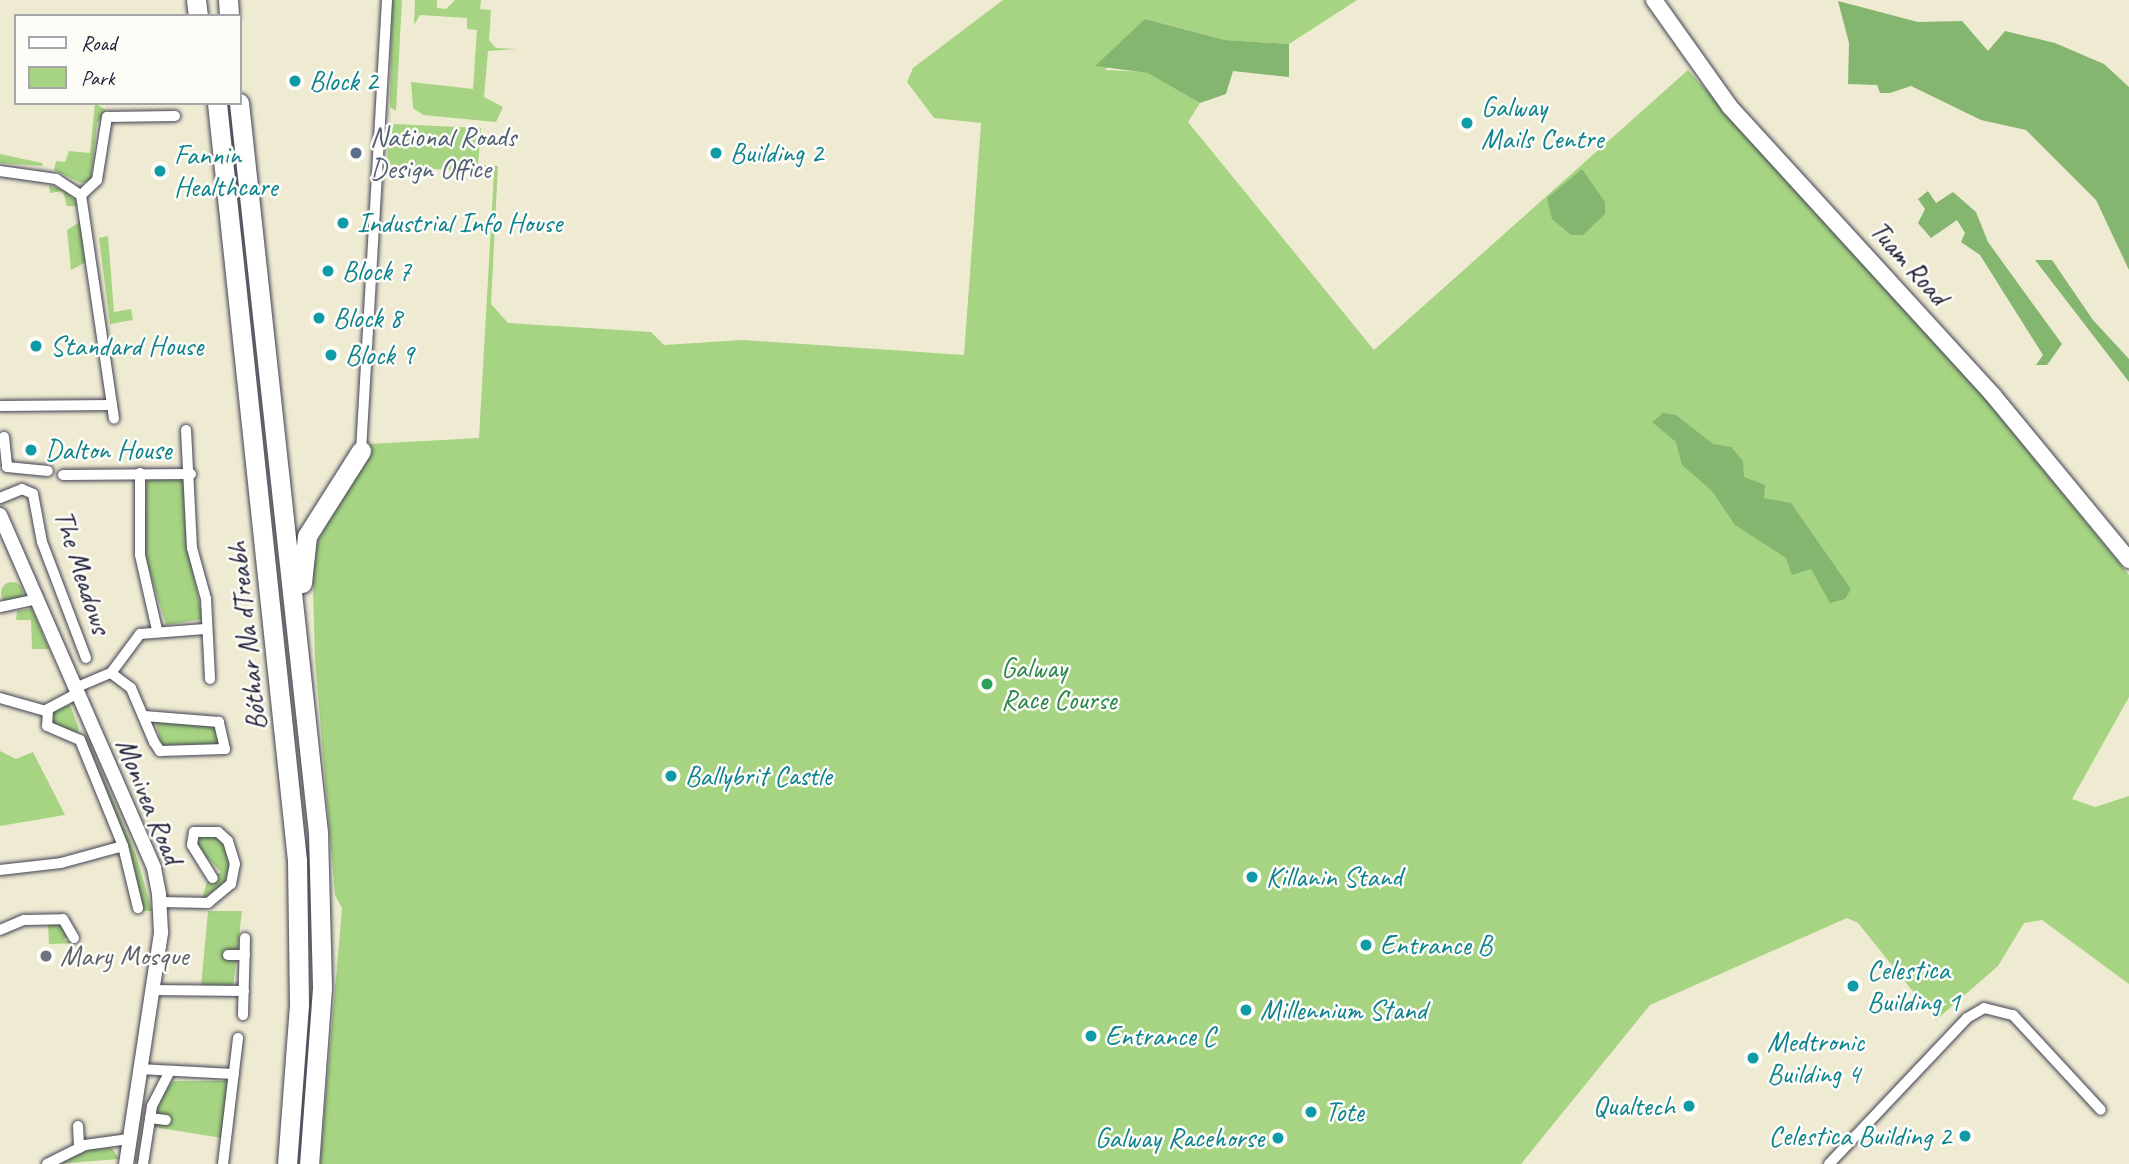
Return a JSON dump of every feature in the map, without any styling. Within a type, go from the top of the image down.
[{"type":"highway","name":"Bóthar Na dTreabh","points":[[216,105],[298,860],[299,1005],[287,1164]]},
{"type":"highway","name":"Bóthar Na dTreabh","points":[[239,105],[301,671],[322,917],[309,1164]]},
{"type":"highway","points":[[301,671],[303,548],[362,450]]},
{"type":"main road","name":"Tuam Road","points":[[1654,0],[1730,107],[2020,424],[2129,560]]},
{"type":"main road","name":"Monivea Road","points":[[0,515],[154,868],[160,902],[152,990],[126,1164]]},
{"type":"street","points":[[362,450],[387,0]]},
{"type":"street","points":[[81,194],[97,180],[107,117],[175,116]]},
{"type":"street","points":[[0,170],[56,179],[81,194]]},
{"type":"street","points":[[81,194],[114,419]]},
{"type":"street","points":[[0,407],[112,405]]},
{"type":"street","points":[[186,430],[191,474],[192,548],[206,599],[205,629],[210,679]]},
{"type":"street","points":[[4,437],[7,467],[48,471]]},
{"type":"street","points":[[27,471],[28,491]]},
{"type":"street","name":"The Meadows","points":[[140,473],[140,551],[157,630]]},
{"type":"street","name":"The Meadows","points":[[63,475],[191,474]]},
{"type":"street","name":"The Meadows","points":[[0,498],[28,491],[86,658]]},
{"type":"street","points":[[0,607],[37,598]]},
{"type":"street","name":"The Meadows","points":[[46,711],[76,691],[111,673],[133,639],[157,630],[205,629]]},
{"type":"street","points":[[111,673],[130,685],[144,716],[162,752],[225,749],[220,723],[144,716]]},
{"type":"street","points":[[0,698],[46,711],[49,731],[80,740],[124,846],[138,908]]},
{"type":"street","points":[[160,902],[208,904],[231,884],[235,864],[228,841],[218,832],[194,832],[192,845],[214,878]]},
{"type":"street","points":[[0,870],[124,846]]},
{"type":"street","points":[[0,930],[24,920],[63,919],[74,938]]},
{"type":"street","points":[[243,1015],[245,938]]},
{"type":"street","points":[[228,955],[245,955]]},
{"type":"street","points":[[152,990],[244,991]]},
{"type":"street","points":[[1829,1164],[1962,1022],[1984,1008],[2013,1015],[2101,1110]]},
{"type":"street","points":[[223,1164],[238,1038]]},
{"type":"street","points":[[139,1069],[168,1074],[234,1074]]},
{"type":"street","points":[[143,1164],[150,1118],[168,1074]]},
{"type":"street","points":[[150,1118],[166,1120]]},
{"type":"street","points":[[78,1126],[79,1147]]},
{"type":"street","points":[[47,1164],[79,1147],[129,1139]]},
{"type":"green space","points":[[392,0],[402,0],[396,111],[390,107]]},
{"type":"green space","points":[[415,0],[437,0],[437,8],[446,9],[455,0],[481,0],[480,9],[491,10],[489,40],[496,48],[517,49],[488,51],[484,97],[503,107],[496,122],[423,115],[413,108],[411,82],[473,89],[477,30],[467,29],[467,18],[420,15],[414,25]]},
{"type":"green space","name":"Galway Race Course","points":[[1003,0],[1357,0],[1289,44],[1225,40],[1145,19],[1105,70],[1148,72],[1200,103],[1188,122],[1374,350],[1688,70],[1984,397],[2129,575],[2129,697],[2072,799],[2095,807],[2129,796],[2129,984],[2042,920],[2024,923],[1998,966],[1936,1020],[1858,923],[1847,918],[1650,1005],[1521,1164],[320,1164],[342,908],[335,895],[315,660],[312,552],[370,444],[479,438],[494,173],[387,166],[389,133],[394,124],[481,128],[478,165],[498,166],[491,304],[508,323],[651,332],[664,345],[742,340],[964,355],[981,123],[934,118],[907,82],[913,68]]},
{"type":"green space","points":[[1838,1],[1918,22],[1962,21],[1988,51],[2005,31],[2055,43],[2104,64],[2129,87],[2129,270],[2096,200],[2026,130],[1981,120],[1911,86],[1890,93],[1880,93],[1877,85],[1848,84],[1849,43]]},
{"type":"green space","points":[[1145,19],[1225,40],[1289,44],[1289,77],[1233,71],[1226,94],[1200,103],[1148,73],[1095,66]]},
{"type":"green space","points":[[95,105],[98,105],[107,111],[97,123],[91,180],[81,183],[54,170],[56,161],[65,162],[69,151],[90,153]]},
{"type":"green space","points":[[0,154],[42,163],[43,166],[0,163]]},
{"type":"green space","points":[[1582,169],[1605,202],[1605,214],[1583,235],[1571,235],[1552,219],[1547,198]]},
{"type":"green space","points":[[49,185],[66,191],[79,206],[89,276],[86,262],[71,270],[67,230],[80,222],[77,206],[67,206],[63,191],[50,193]]},
{"type":"green space","points":[[1928,191],[1936,203],[1953,192],[1976,212],[1988,242],[2062,344],[2047,365],[2036,365],[2043,355],[1980,255],[1961,242],[1965,233],[1957,220],[1931,238],[1918,223],[1925,209],[1918,199]]},
{"type":"green space","points":[[108,236],[114,312],[131,309],[133,320],[110,324],[99,238]]},
{"type":"green space","points":[[2035,260],[2052,260],[2093,320],[2129,359],[2129,382]]},
{"type":"green space","points":[[1663,413],[1676,415],[1713,444],[1731,447],[1743,461],[1744,477],[1765,485],[1764,498],[1791,503],[1851,589],[1845,599],[1830,603],[1811,569],[1792,575],[1786,558],[1735,525],[1712,491],[1682,465],[1676,442],[1652,422]]},
{"type":"green space","points":[[184,478],[188,549],[203,619],[166,625],[144,553],[146,485],[149,479]]},
{"type":"green space","points":[[12,582],[20,585],[23,593],[20,601],[12,604],[4,601],[1,593],[4,585]]},
{"type":"green space","points":[[32,609],[49,649],[32,649],[31,620],[16,620],[17,611]]},
{"type":"green space","points":[[70,705],[79,729],[77,733],[53,728],[50,710]]},
{"type":"green space","points":[[156,722],[215,724],[221,746],[162,748]]},
{"type":"green space","points":[[83,729],[136,855],[152,911],[143,911],[129,848]]},
{"type":"green space","points":[[0,751],[16,759],[33,752],[65,815],[0,826]]},
{"type":"green space","points":[[201,835],[221,838],[231,862],[228,881],[202,899],[207,882],[221,872],[196,846]]},
{"type":"green space","points":[[208,911],[242,911],[233,987],[201,987]]},
{"type":"green space","points":[[59,921],[69,934],[64,940],[78,943],[49,944],[48,922]]},
{"type":"green space","points":[[173,1081],[228,1081],[222,1138],[154,1127],[158,1100]]},
{"type":"green space","points":[[112,1148],[119,1159],[56,1164],[91,1149]]},
{"type":"place","name":"Block 2","points":[[295,81]]},
{"type":"place","name":"Galway Mails Centre","points":[[1467,123]]},
{"type":"place","name":"National Roads Design Office","points":[[356,153]]},
{"type":"place","name":"Building 2","points":[[716,153]]},
{"type":"place","name":"Fannin Healthcare","points":[[160,171]]},
{"type":"place","name":"Industrial Info House","points":[[343,223]]},
{"type":"place","name":"Block 7","points":[[328,271]]},
{"type":"place","name":"Block 8","points":[[319,318]]},
{"type":"place","name":"Standard House","points":[[36,346]]},
{"type":"place","name":"Block 9","points":[[331,355]]},
{"type":"place","name":"Dalton House","points":[[31,450]]},
{"type":"place","name":"Galway Race Course","points":[[987,684]]},
{"type":"place","name":"Ballybrit Castle","points":[[671,776]]},
{"type":"place","name":"Killanin Stand","points":[[1252,877]]},
{"type":"place","name":"Entrance B","points":[[1366,945]]},
{"type":"place","name":"Mary Mosque","points":[[46,956]]},
{"type":"place","name":"Celestica Building 1","points":[[1853,986]]},
{"type":"place","name":"Millennium Stand","points":[[1246,1010]]},
{"type":"place","name":"Entrance C","points":[[1091,1036]]},
{"type":"place","name":"Medtronic Building 4","points":[[1753,1058]]},
{"type":"place","name":"Qualtech","points":[[1689,1106]]},
{"type":"place","name":"Tote","points":[[1311,1112]]},
{"type":"place","name":"Celestica Building 2","points":[[1965,1136]]},
{"type":"place","name":"Galway Racehorse","points":[[1278,1138]]}]
